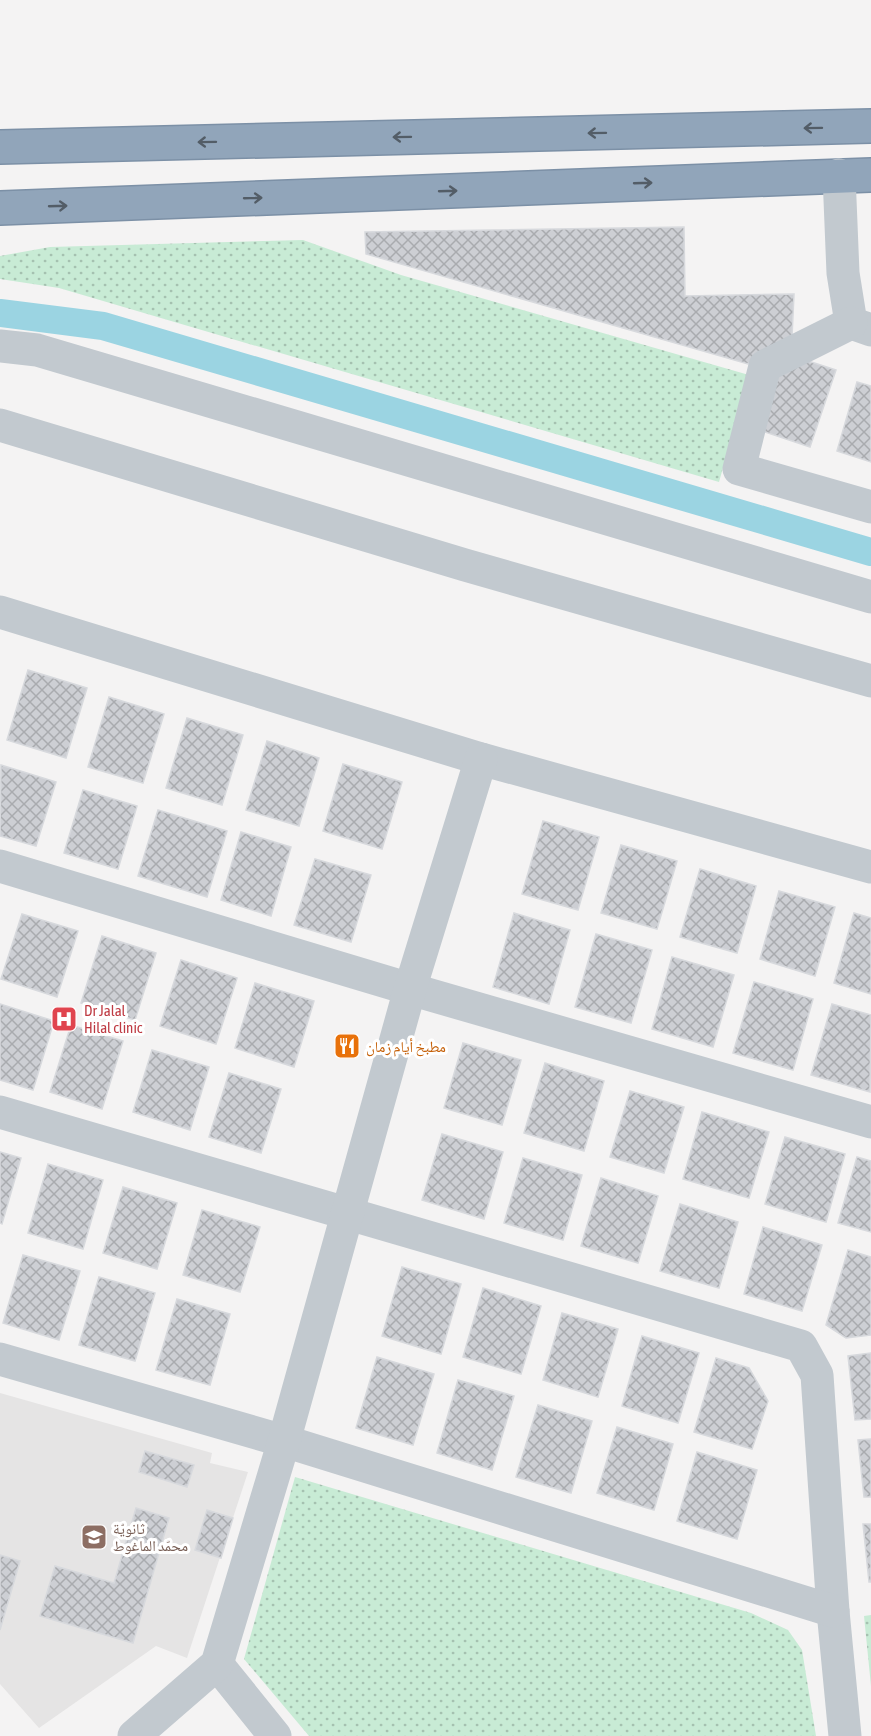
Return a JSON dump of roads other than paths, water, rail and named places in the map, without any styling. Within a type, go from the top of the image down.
[{"type":"highway","points":[[0,147],[871,126]]},
{"type":"highway","points":[[0,208],[871,175]]},
{"type":"street","points":[[839,175],[843,273],[861,326],[765,366],[739,469],[871,507]]},
{"type":"street","points":[[1,348],[38,350],[871,597]]},
{"type":"street","points":[[0,425],[465,565],[871,681]]},
{"type":"street","points":[[0,612],[481,759],[871,867]]},
{"type":"street","points":[[134,1736],[217,1664],[284,1441],[410,989],[481,759]]},
{"type":"street","points":[[0,866],[410,989],[871,1122]]},
{"type":"street","points":[[0,1112],[801,1346],[817,1374],[833,1611],[845,1736]]},
{"type":"street","points":[[0,1359],[284,1441],[833,1611]]},
{"type":"street","points":[[217,1664],[275,1736]]},
{"type":"waterway","points":[[0,313],[103,326],[871,552]]},
{"type":"place","name":"Dr Jalal Hilal clinic","points":[[64,1019]]},
{"type":"place","name":"مطبخ أيام زمان","points":[[347,1046]]},
{"type":"place","name":"ثانويّة محمّد الماغوط","points":[[94,1537]]}]
